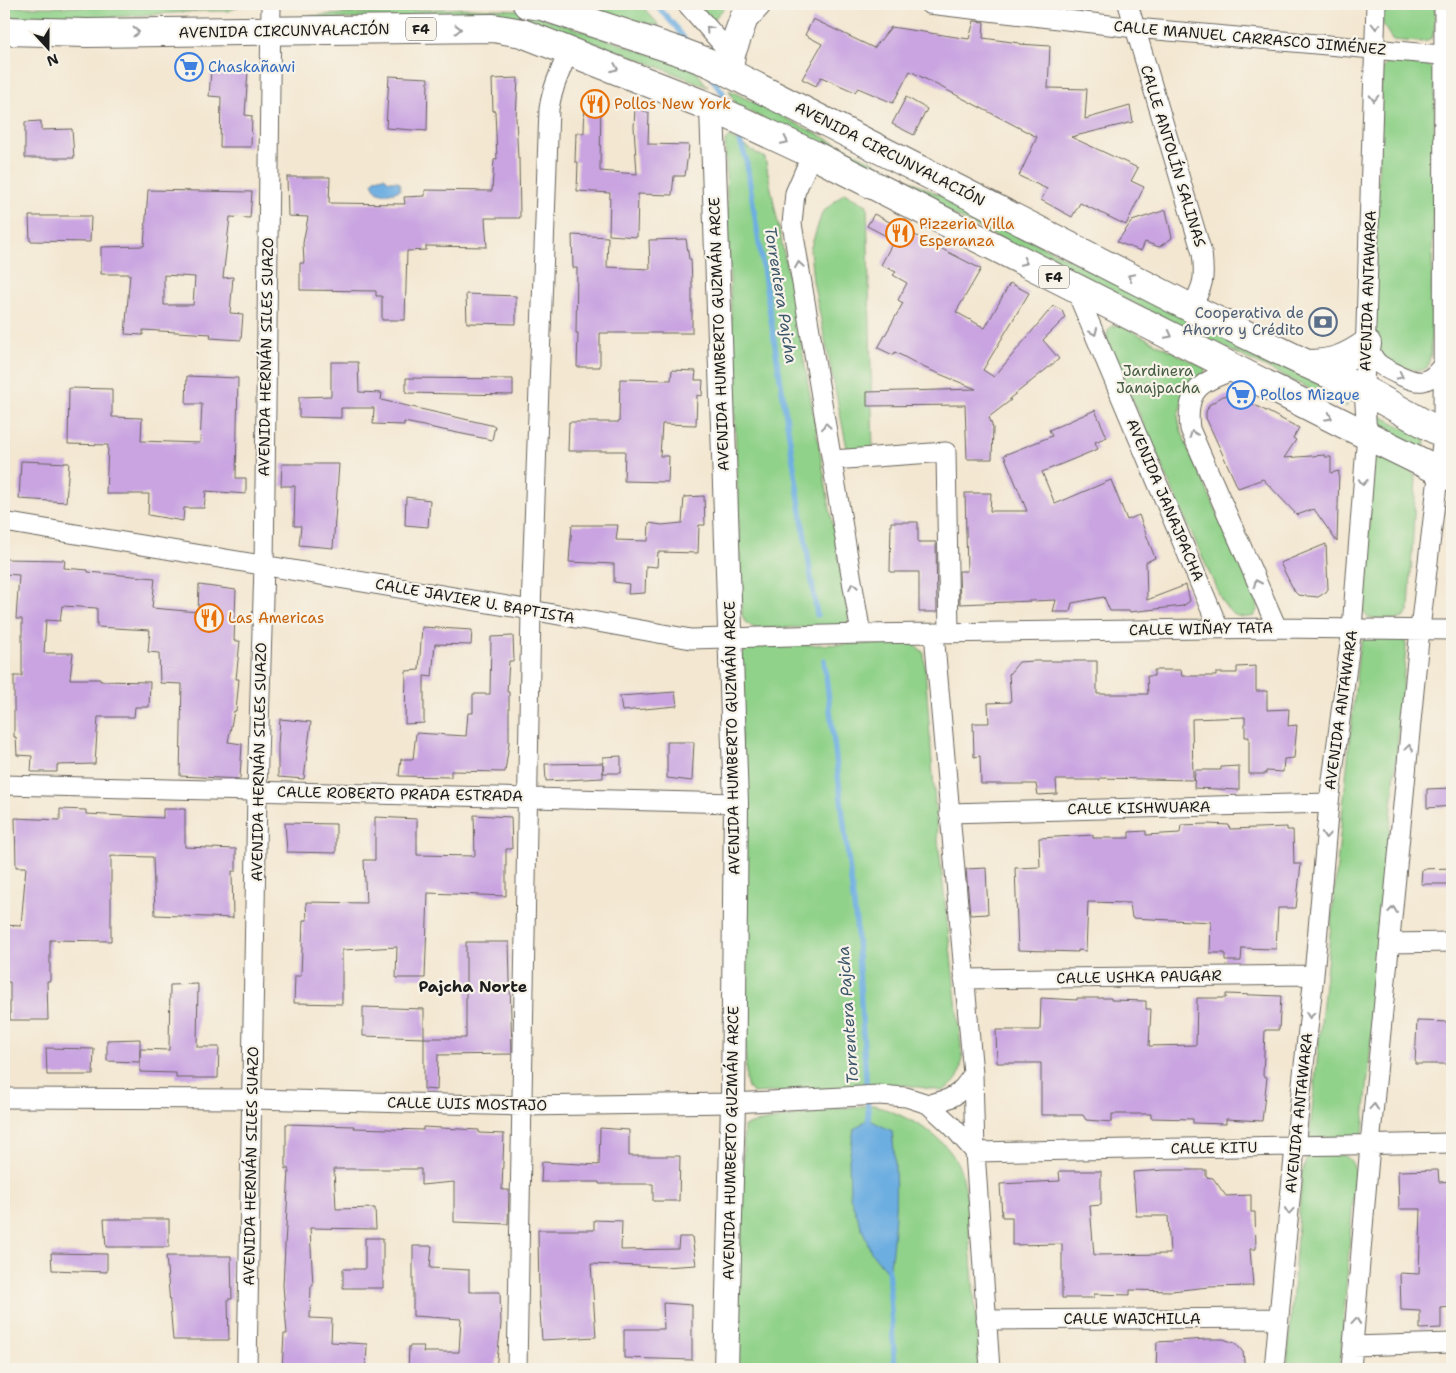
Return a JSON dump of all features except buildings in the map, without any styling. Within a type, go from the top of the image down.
[{"type":"highway","name":"AVENIDA CIRCUNVALACIÓN","points":[[537,4],[681,52],[724,63],[1191,308],[1364,390],[1448,437]]},
{"type":"highway","points":[[724,63],[744,18],[757,4]]},
{"type":"highway","name":"AVENIDA CIRCUNVALACIÓN","points":[[4,31],[87,33],[493,28],[522,33],[724,112],[812,154],[1340,422],[1445,473]]},
{"type":"highway","points":[[1307,364],[1323,364],[1343,359],[1367,344]]},
{"type":"main road","name":"AVENIDA HUMBERTO GUZMÁN ARCE","points":[[724,112],[730,638],[736,803],[733,1103],[726,1369]]},
{"type":"street","name":"AVENIDA HERNÁN SILES SUAZO","points":[[247,1369],[264,566],[271,4]]},
{"type":"street","points":[[686,4],[724,63]]},
{"type":"street","name":"CALLE MANUEL CARRASCO JIMÉNEZ","points":[[929,4],[1135,28],[1448,56]]},
{"type":"street","name":"CALLE ANTOLÍN SALINAS","points":[[1128,4],[1202,253],[1204,272],[1202,289],[1191,308]]},
{"type":"street","name":"AVENIDA ANTAWARA","points":[[1274,1369],[1295,1147],[1314,976],[1329,803],[1352,628],[1367,434],[1364,390],[1367,344],[1376,4]]},
{"type":"street","points":[[1351,1369],[1370,1145],[1420,629],[1445,473],[1448,437],[1444,363],[1448,56],[1444,4]]},
{"type":"street","points":[[517,1369],[531,610],[549,109],[554,88],[569,50]]},
{"type":"street","points":[[812,154],[795,193],[792,224],[861,634]]},
{"type":"street","name":"AVENIDA JANAJPACHA","points":[[1075,288],[1220,629]]},
{"type":"street","points":[[1367,344],[1372,358],[1378,365],[1413,382],[1432,378],[1444,363]]},
{"type":"street","points":[[1237,370],[1202,384],[1194,392],[1189,403],[1190,429],[1277,628]]},
{"type":"street","points":[[832,460],[946,452],[942,633],[949,812],[973,1074],[975,1152],[990,1369]]},
{"type":"street","name":"CALLE JAVIER U. BAPTISTA","points":[[4,522],[531,610],[691,639],[942,633]]},
{"type":"street","name":"CALLE WIÑAY TATA","points":[[942,633],[1277,628],[1452,630]]},
{"type":"street","name":"CALLE ROBERTO PRADA ESTRADA","points":[[4,785],[736,803]]},
{"type":"street","name":"CALLE KISHWUARA","points":[[949,812],[1329,803]]},
{"type":"street","points":[[1390,943],[1452,942]]},
{"type":"street","name":"CALLE USHKA PAUGAR","points":[[964,979],[1314,976]]},
{"type":"street","points":[[928,1104],[947,1101],[963,1090],[973,1074]]},
{"type":"street","name":"CALLE LUIS MOSTAJO","points":[[4,1098],[253,1099],[522,1106],[733,1103],[879,1095],[906,1097],[928,1104],[952,1126],[975,1152]]},
{"type":"street","name":"CALLE KITU","points":[[975,1152],[1452,1143]]},
{"type":"street","name":"CALLE WAJCHILLA","points":[[986,1320],[1279,1318]]},
{"type":"street","points":[[1353,1346],[1452,1343]]},
{"type":"green space","points":[[579,4],[640,4],[660,26],[626,19]]},
{"type":"green space","points":[[696,4],[728,4],[712,21]]},
{"type":"green space","points":[[1381,4],[1435,4],[1433,36],[1425,42],[1392,40],[1383,24]]},
{"type":"green space","points":[[4,7],[238,7],[228,11],[200,11],[87,19],[4,17]]},
{"type":"green space","points":[[471,8],[521,10],[694,69],[708,87],[624,53],[521,19],[297,19],[304,16]]},
{"type":"green space","points":[[1394,60],[1422,63],[1432,68],[1435,73],[1431,353],[1427,368],[1420,370],[1405,368],[1396,364],[1382,355],[1372,344],[1382,70],[1387,63]]},
{"type":"green space","points":[[729,90],[1347,398],[1347,407],[987,232],[736,105]]},
{"type":"green space","points":[[729,137],[765,158],[797,320],[849,618],[841,627],[754,628],[745,622],[742,615],[725,141]]},
{"type":"green space","points":[[844,193],[867,205],[873,451],[854,453],[847,448],[813,281],[810,250],[822,213]]},
{"type":"green space","name":"Jardinera Janajpacha","points":[[1120,325],[1205,368],[1205,372],[1183,399],[1178,416],[1180,427],[1188,449],[1257,599],[1258,608],[1254,616],[1242,617],[1233,614],[1220,597],[1109,346],[1107,335],[1109,329],[1112,326]]},
{"type":"green space","points":[[1375,413],[1426,439],[1424,450],[1374,424]]},
{"type":"green space","points":[[1374,454],[1412,472],[1416,478],[1409,609],[1405,617],[1397,620],[1368,618],[1363,611]]},
{"type":"green space","points":[[1367,638],[1400,638],[1406,643],[1406,648],[1363,1133],[1361,1136],[1311,1138],[1310,1130],[1359,650],[1362,641]]},
{"type":"green space","points":[[913,643],[924,653],[937,831],[962,1054],[960,1072],[953,1084],[942,1091],[907,1085],[753,1093],[748,1088],[746,1081],[741,656],[746,648],[755,646]]},
{"type":"green space","points":[[874,1105],[912,1121],[935,1136],[954,1157],[960,1169],[968,1206],[980,1369],[734,1369],[744,1126],[841,1108]]},
{"type":"green space","points":[[1313,1154],[1345,1156],[1351,1161],[1355,1172],[1340,1369],[1287,1369],[1302,1172],[1307,1158]]},
{"type":"water","points":[[384,177],[389,181],[400,183],[400,190],[387,193],[377,191],[372,183],[375,179]]},
{"type":"water","points":[[868,1119],[892,1131],[895,1202],[889,1274],[871,1252],[850,1197],[849,1160],[854,1129]]},
{"type":"waterway","name":"Torrentera Pajcha","points":[[655,4],[688,44]]},
{"type":"waterway","name":"Torrentera Pajcha","points":[[710,76],[723,93],[727,104]]},
{"type":"waterway","name":"Torrentera Pajcha","points":[[735,127],[746,159],[817,615]]},
{"type":"waterway","name":"Torrentera Pajcha","points":[[824,660],[856,922],[869,1126]]},
{"type":"waterway","name":"Torrentera Pajcha","points":[[888,1267],[895,1369]]},
{"type":"place","name":"Chaskañawi","points":[[189,67]]},
{"type":"place","name":"Pollos New York","points":[[595,104]]},
{"type":"place","name":"Pizzeria Villa Esperanza","points":[[900,233]]},
{"type":"place","name":"Cooperativa de Ahorro y Crédito","points":[[1323,322]]},
{"type":"place","name":"Pollos Mizque","points":[[1241,395]]},
{"type":"place","name":"Las Americas","points":[[209,618]]},
{"type":"district","name":"Pajcha Norte","points":[[473,986]]}]
